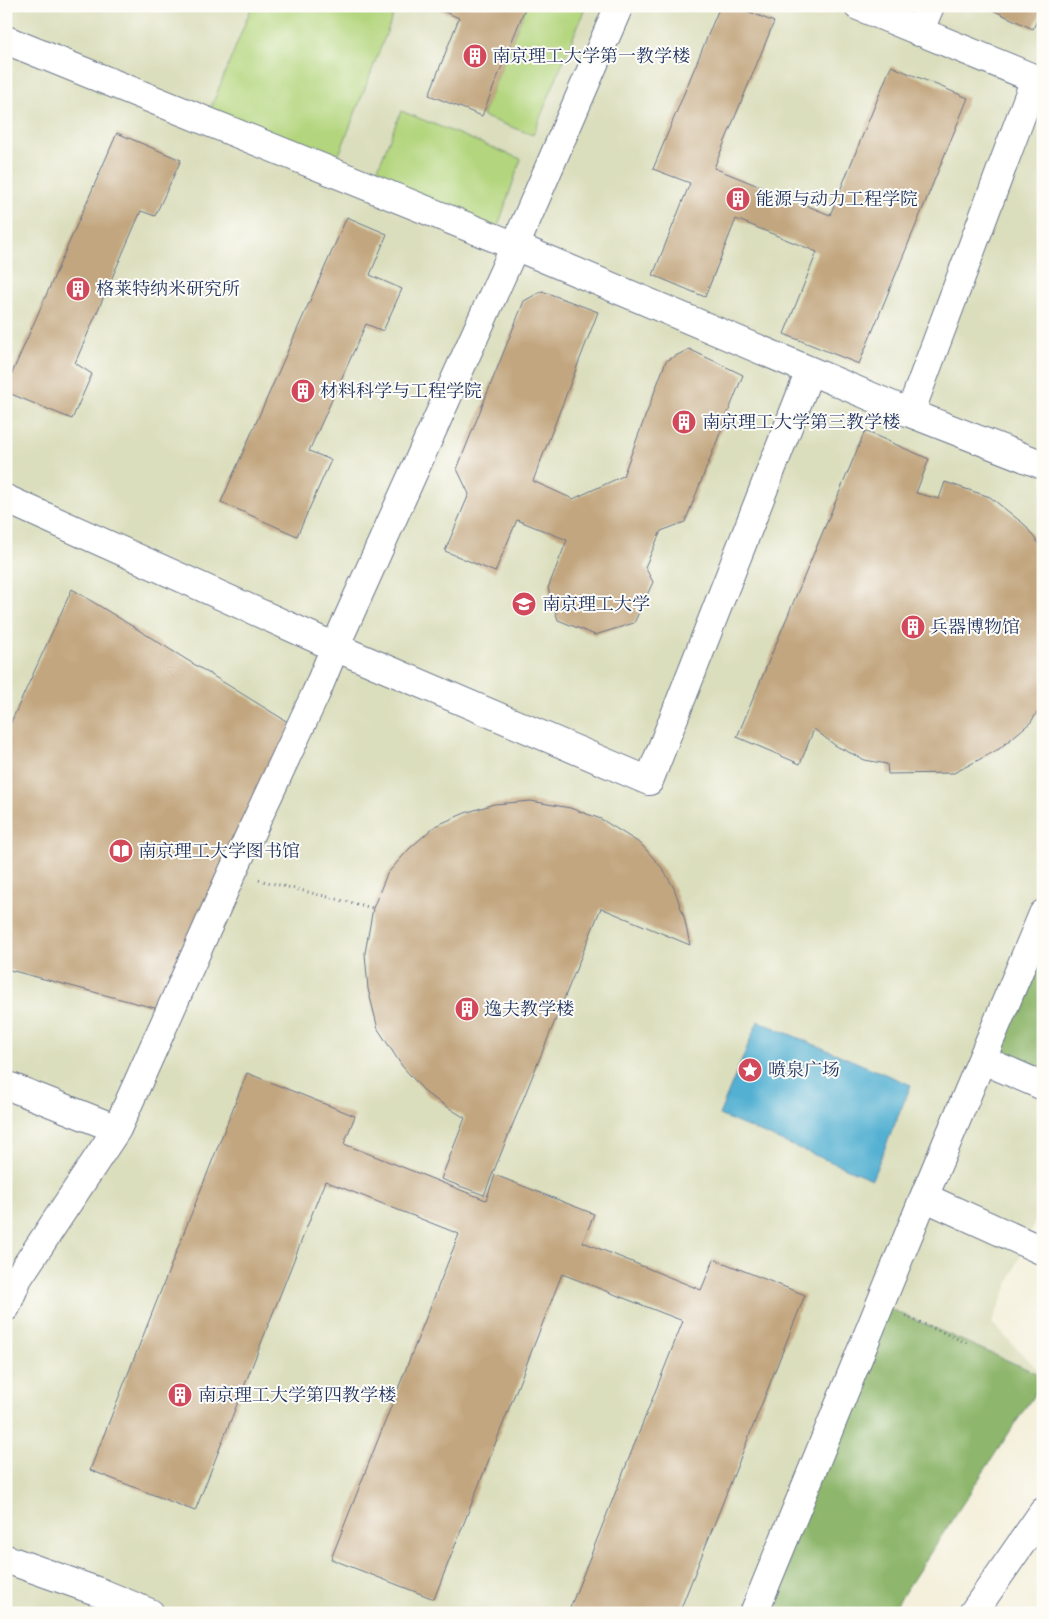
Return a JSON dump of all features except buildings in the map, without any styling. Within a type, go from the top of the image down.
[{"type":"street","points":[[6,1308],[12,1276],[117,1129],[232,873],[316,693],[515,246],[619,6]]},
{"type":"street","points":[[858,6],[1039,81],[910,413]]},
{"type":"street","points":[[919,32],[930,6]]},
{"type":"street","points":[[6,40],[515,246],[910,413],[1043,465]]},
{"type":"street","points":[[6,500],[335,647],[649,780],[810,371]]},
{"type":"street","points":[[754,1613],[924,1197],[1043,914]]},
{"type":"street","points":[[982,1060],[1043,1086]]},
{"type":"street","points":[[6,1085],[117,1129]]},
{"type":"street","points":[[924,1197],[1043,1251]]},
{"type":"street","points":[[973,1613],[1043,1512]]},
{"type":"street","points":[[6,1559],[102,1593],[150,1613]]},
{"type":"path","points":[[232,873],[373,908]]},
{"type":"path","points":[[881,1305],[967,1343]]},
{"type":"shaded area","name":"南京理工大学","points":[[6,6],[1043,6],[1043,1202],[992,1323],[1043,1375],[1043,1381],[891,1613],[6,1613]]},
{"type":"green space","points":[[252,6],[368,6],[393,16],[332,173],[206,120]]},
{"type":"green space","points":[[526,6],[586,6],[533,135],[482,116]]},
{"type":"green space","points":[[401,111],[521,159],[494,238],[370,188]]},
{"type":"green space","points":[[1043,914],[1043,1086],[983,1060]]},
{"type":"green space","points":[[881,1305],[1043,1376],[1043,1381],[891,1613],[754,1613]]},
{"type":"water","points":[[758,1021],[911,1085],[872,1179],[719,1115]]},
{"type":"place","name":"南京理工大学第一教学楼","points":[[475,56]]},
{"type":"place","name":"能源与动力工程学院","points":[[738,199]]},
{"type":"place","name":"格莱特纳米研究所","points":[[78,289]]},
{"type":"place","name":"材料科学与工程学院","points":[[303,391]]},
{"type":"place","name":"南京理工大学第三教学楼","points":[[684,422]]},
{"type":"place","name":"南京理工大学","points":[[524,604]]},
{"type":"place","name":"兵器博物馆","points":[[913,627]]},
{"type":"place","name":"南京理工大学图书馆","points":[[121,851]]},
{"type":"place","name":"逸夫教学楼","points":[[467,1009]]},
{"type":"place","name":"喷泉广场","points":[[750,1070]]},
{"type":"place","name":"南京理工大学第四教学楼","points":[[180,1395]]}]
